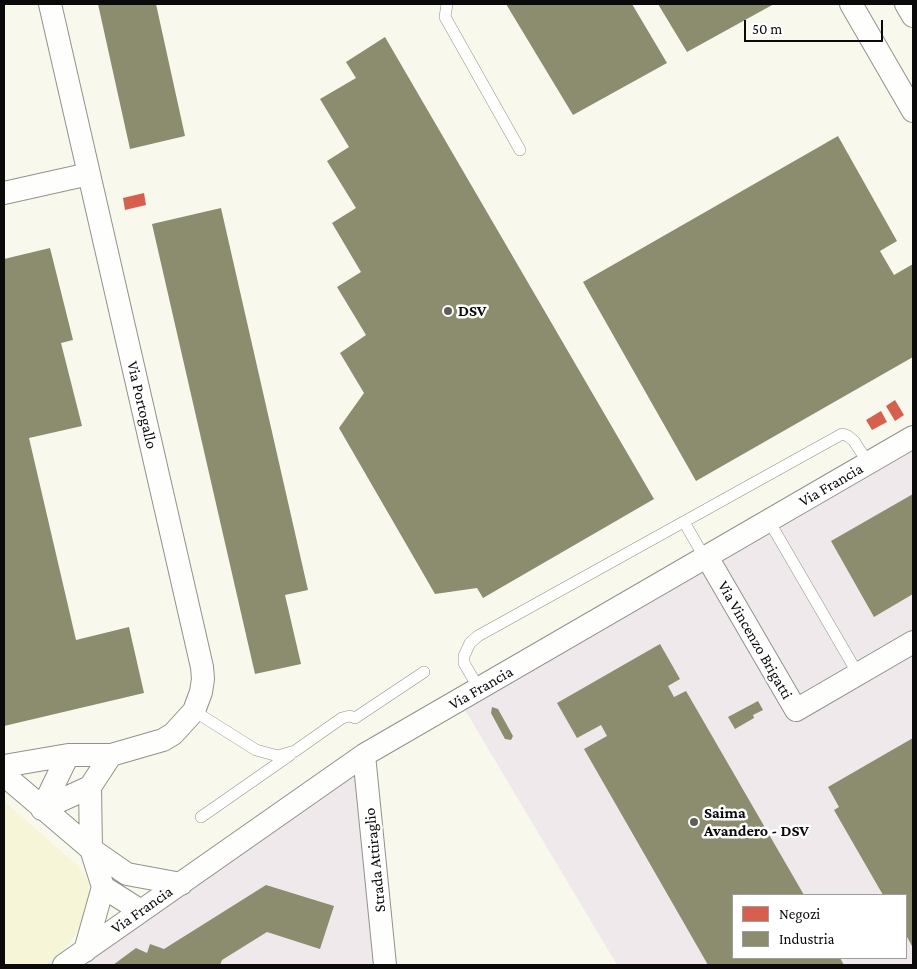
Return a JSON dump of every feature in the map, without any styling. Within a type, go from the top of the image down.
[{"type":"street","name":"Via Portogallo","points":[[4,766],[68,755],[111,755],[163,740],[173,734],[194,711],[201,692],[202,667],[50,4]]},
{"type":"street","points":[[851,4],[913,111]]},
{"type":"street","points":[[906,4],[913,16]]},
{"type":"street","points":[[4,193],[89,174]]},
{"type":"street","name":"Via Francia","points":[[64,965],[364,755],[913,437]]},
{"type":"street","name":"Via Vincenzo Brigatti","points":[[707,556],[796,710],[913,642]]},
{"type":"street","points":[[42,808],[68,755]]},
{"type":"street","points":[[42,808],[90,787],[111,755]]},
{"type":"street","name":"Strada Attiraglio","points":[[364,755],[385,965]]},
{"type":"street","points":[[4,775],[91,849],[127,874],[181,884]]},
{"type":"street","points":[[85,951],[104,887],[91,849],[90,787]]},
{"type":"street","points":[[127,874],[141,912]]},
{"type":"street","points":[[104,887],[141,912]]},
{"type":"lane","points":[[447,4],[445,17],[520,150]]},
{"type":"lane","points":[[479,689],[464,663],[464,656],[470,643],[487,632],[842,434],[848,436],[854,442],[868,463]]},
{"type":"lane","points":[[769,521],[858,674]]},
{"type":"lane","points":[[684,522],[698,548],[707,556]]},
{"type":"lane","points":[[201,817],[335,723],[350,716],[355,718],[424,672]]},
{"type":"lane","points":[[194,711],[265,754],[278,756],[295,751]]},
{"type":"shaded area","points":[[913,425],[913,965],[617,965],[465,710],[376,760],[394,965],[44,965],[340,757]]},
{"type":"shaded area","points":[[4,801],[79,867],[88,881],[91,897],[87,916],[61,954],[44,965],[4,965]]},
{"type":"building: Negozi","points":[[144,193],[146,205],[125,210],[123,198]]},
{"type":"building: Negozi","points":[[895,400],[904,415],[895,421],[886,406]]},
{"type":"building: Negozi","points":[[881,411],[887,422],[872,430],[866,420]]},
{"type":"building: Industria","points":[[98,4],[156,4],[185,136],[130,149]]},
{"type":"building: Industria","points":[[506,4],[632,4],[667,63],[573,115]]},
{"type":"building: Industria","points":[[658,4],[774,4],[687,52]]},
{"type":"building: Industria","name":"DSV","points":[[385,37],[654,499],[483,598],[477,588],[435,594],[339,428],[364,393],[340,353],[366,335],[337,287],[361,272],[332,223],[356,208],[327,161],[349,147],[320,99],[356,78],[346,62]]},
{"type":"building: Industria","points":[[838,136],[897,241],[880,251],[894,275],[913,264],[913,357],[696,481],[583,282]]},
{"type":"building: Industria","points":[[221,208],[308,590],[285,595],[301,664],[255,674],[152,224]]},
{"type":"building: Industria","points":[[50,248],[73,340],[61,343],[82,426],[29,438],[76,640],[129,627],[144,693],[4,726],[4,259]]},
{"type":"building: Industria","points":[[913,494],[913,594],[874,617],[831,541]]},
{"type":"building: Industria","name":"Saima Avandero - DSV","points":[[660,644],[680,679],[668,686],[674,697],[686,691],[803,894],[732,894],[732,959],[841,959],[844,965],[708,965],[584,749],[607,736],[601,725],[577,738],[557,703]]},
{"type":"building: Industria","points":[[758,701],[763,710],[753,715],[754,718],[735,729],[728,717]]},
{"type":"building: Industria","points":[[492,707],[498,709],[513,736],[511,740],[505,739],[491,713]]},
{"type":"building: Industria","name":"Saima Avandero - DSV","points":[[913,738],[913,948],[907,937],[907,894],[882,894],[834,810],[839,807],[828,787]]},
{"type":"building: Industria","points":[[266,885],[334,906],[320,949],[267,932],[222,960],[220,965],[113,965],[136,948],[147,953],[150,944],[164,949]]},
{"type":"place","name":"DSV","points":[[448,311]]},
{"type":"place","name":"Saima Avandero - DSV","points":[[694,822]]}]
